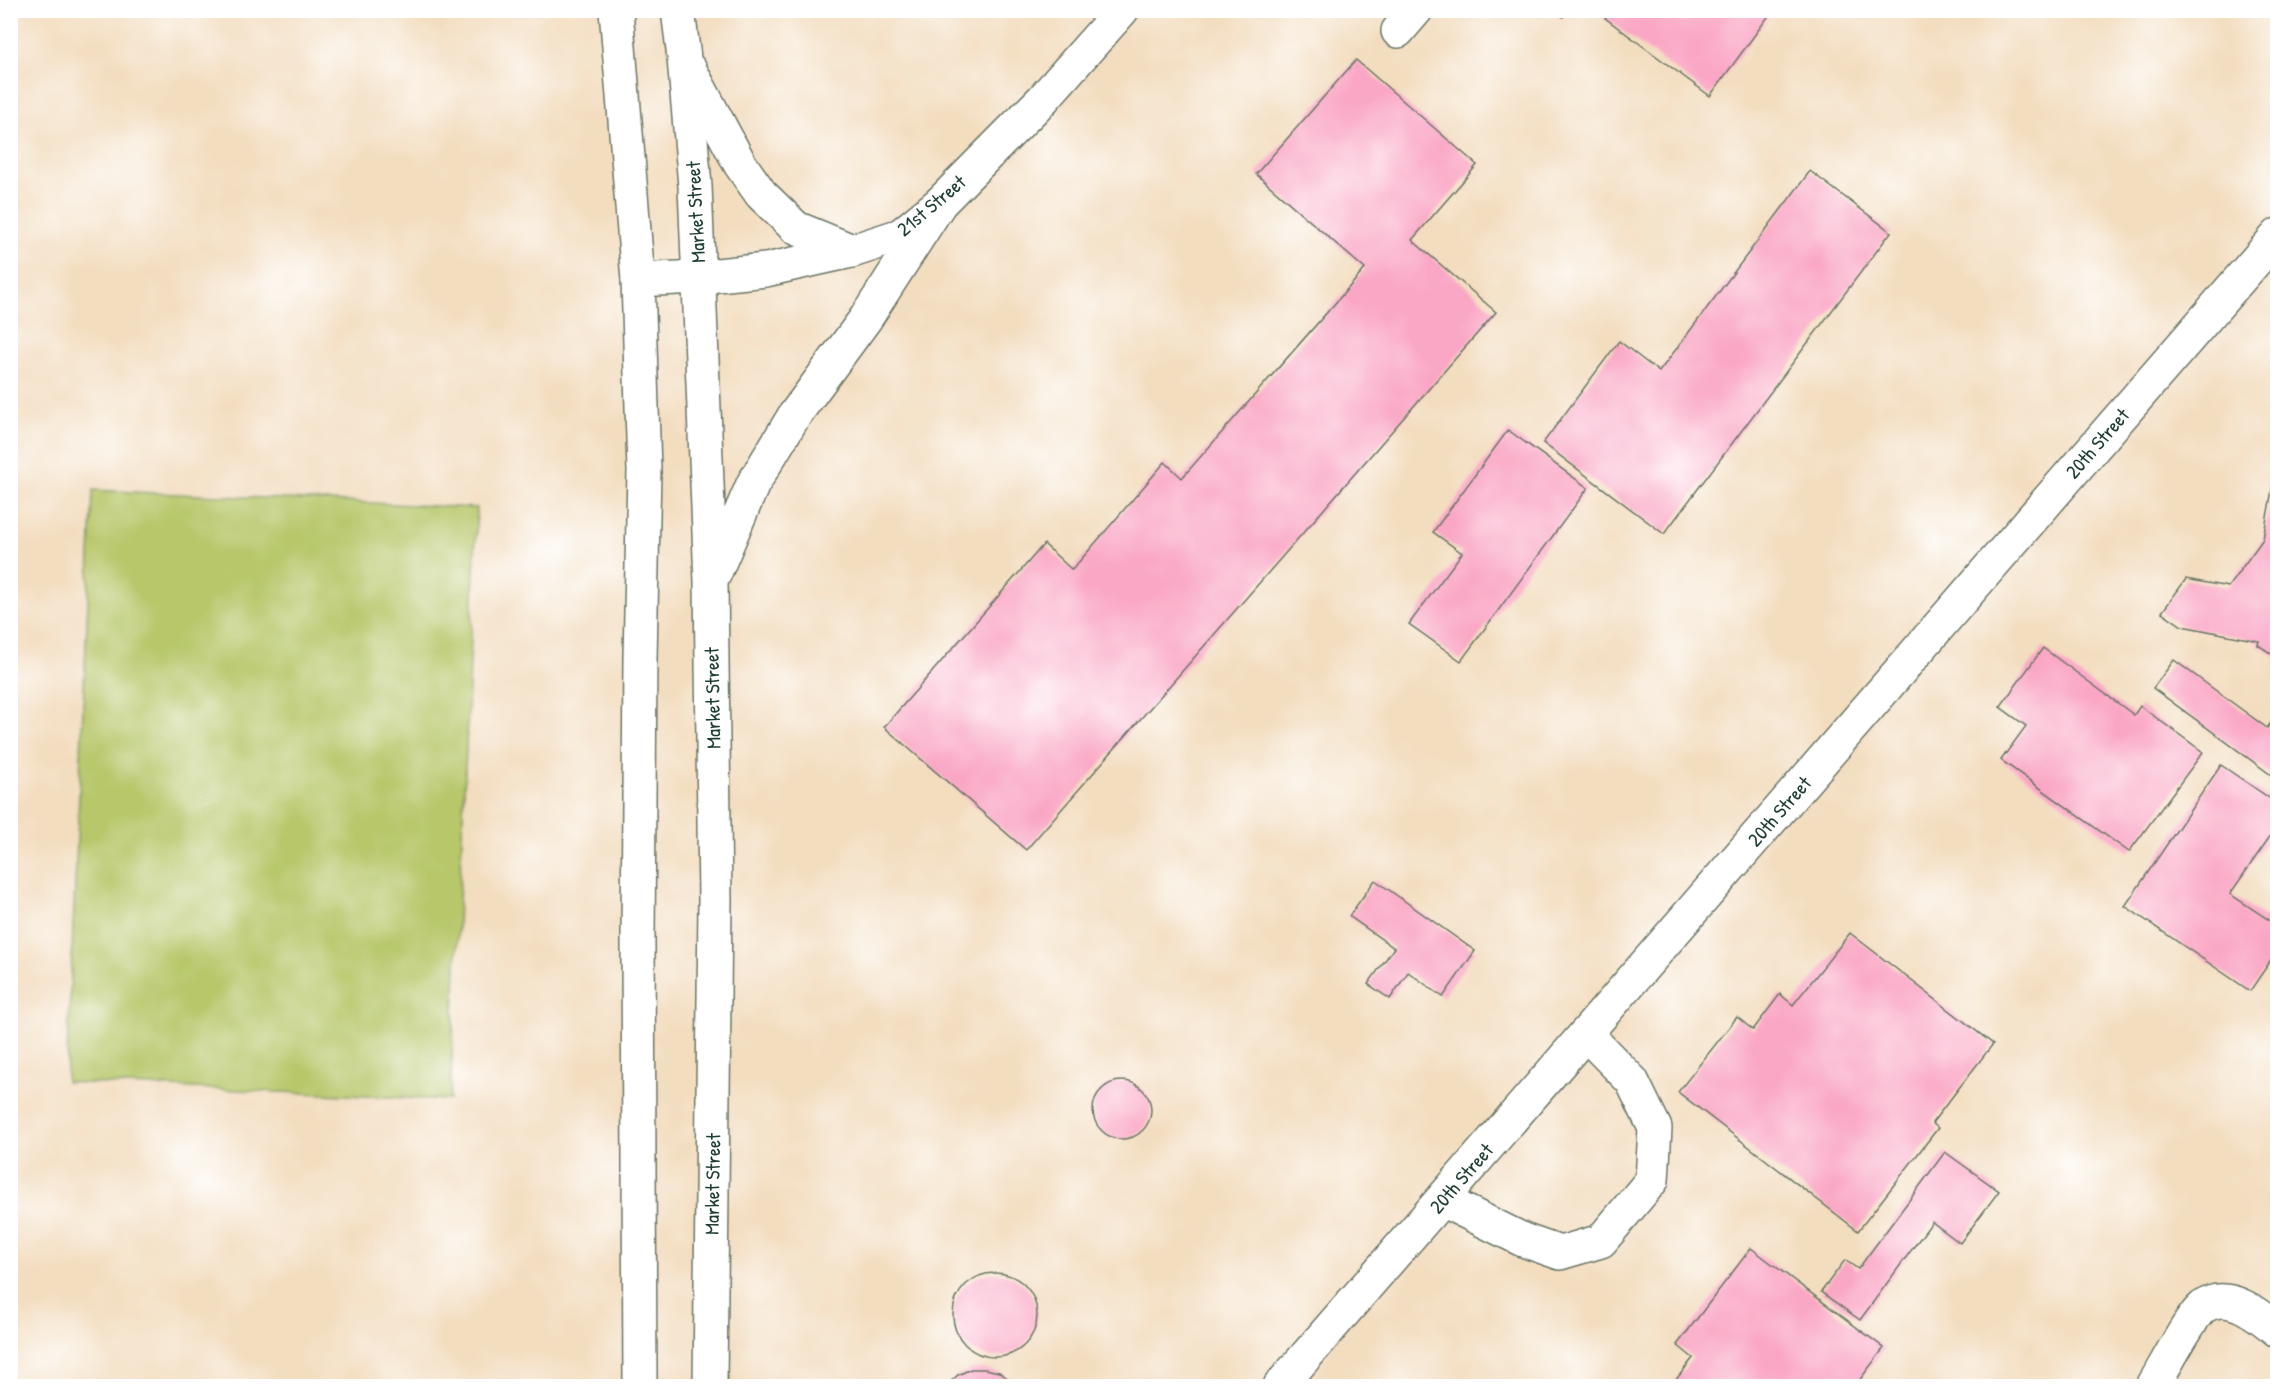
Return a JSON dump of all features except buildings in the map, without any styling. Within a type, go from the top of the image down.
[{"type":"main road","points":[[616,10],[639,280],[645,471],[640,659],[638,941],[640,1386]]},
{"type":"main road","name":"Market Street","points":[[678,10],[695,186],[711,582],[715,901],[710,1386]]},
{"type":"main road","name":"21st Street","points":[[639,280],[766,270],[852,251],[901,235],[940,203],[1043,99],[1122,10]]},
{"type":"main road","points":[[684,58],[740,164],[761,194],[796,228],[852,251]]},
{"type":"main road","points":[[711,582],[753,484],[788,425],[866,318],[940,203]]},
{"type":"main road","name":"20th Street","points":[[1280,1386],[2277,235]]},
{"type":"main road","points":[[1442,1200],[1523,1240],[1560,1253],[1601,1241],[1652,1180],[1655,1128],[1632,1081],[1586,1034]]},
{"type":"main road","points":[[2153,1386],[2190,1324],[2203,1307],[2220,1300],[2236,1303],[2262,1317],[2277,1331]]},
{"type":"green space","points":[[93,490],[477,508],[450,1100],[66,1082]]}]
